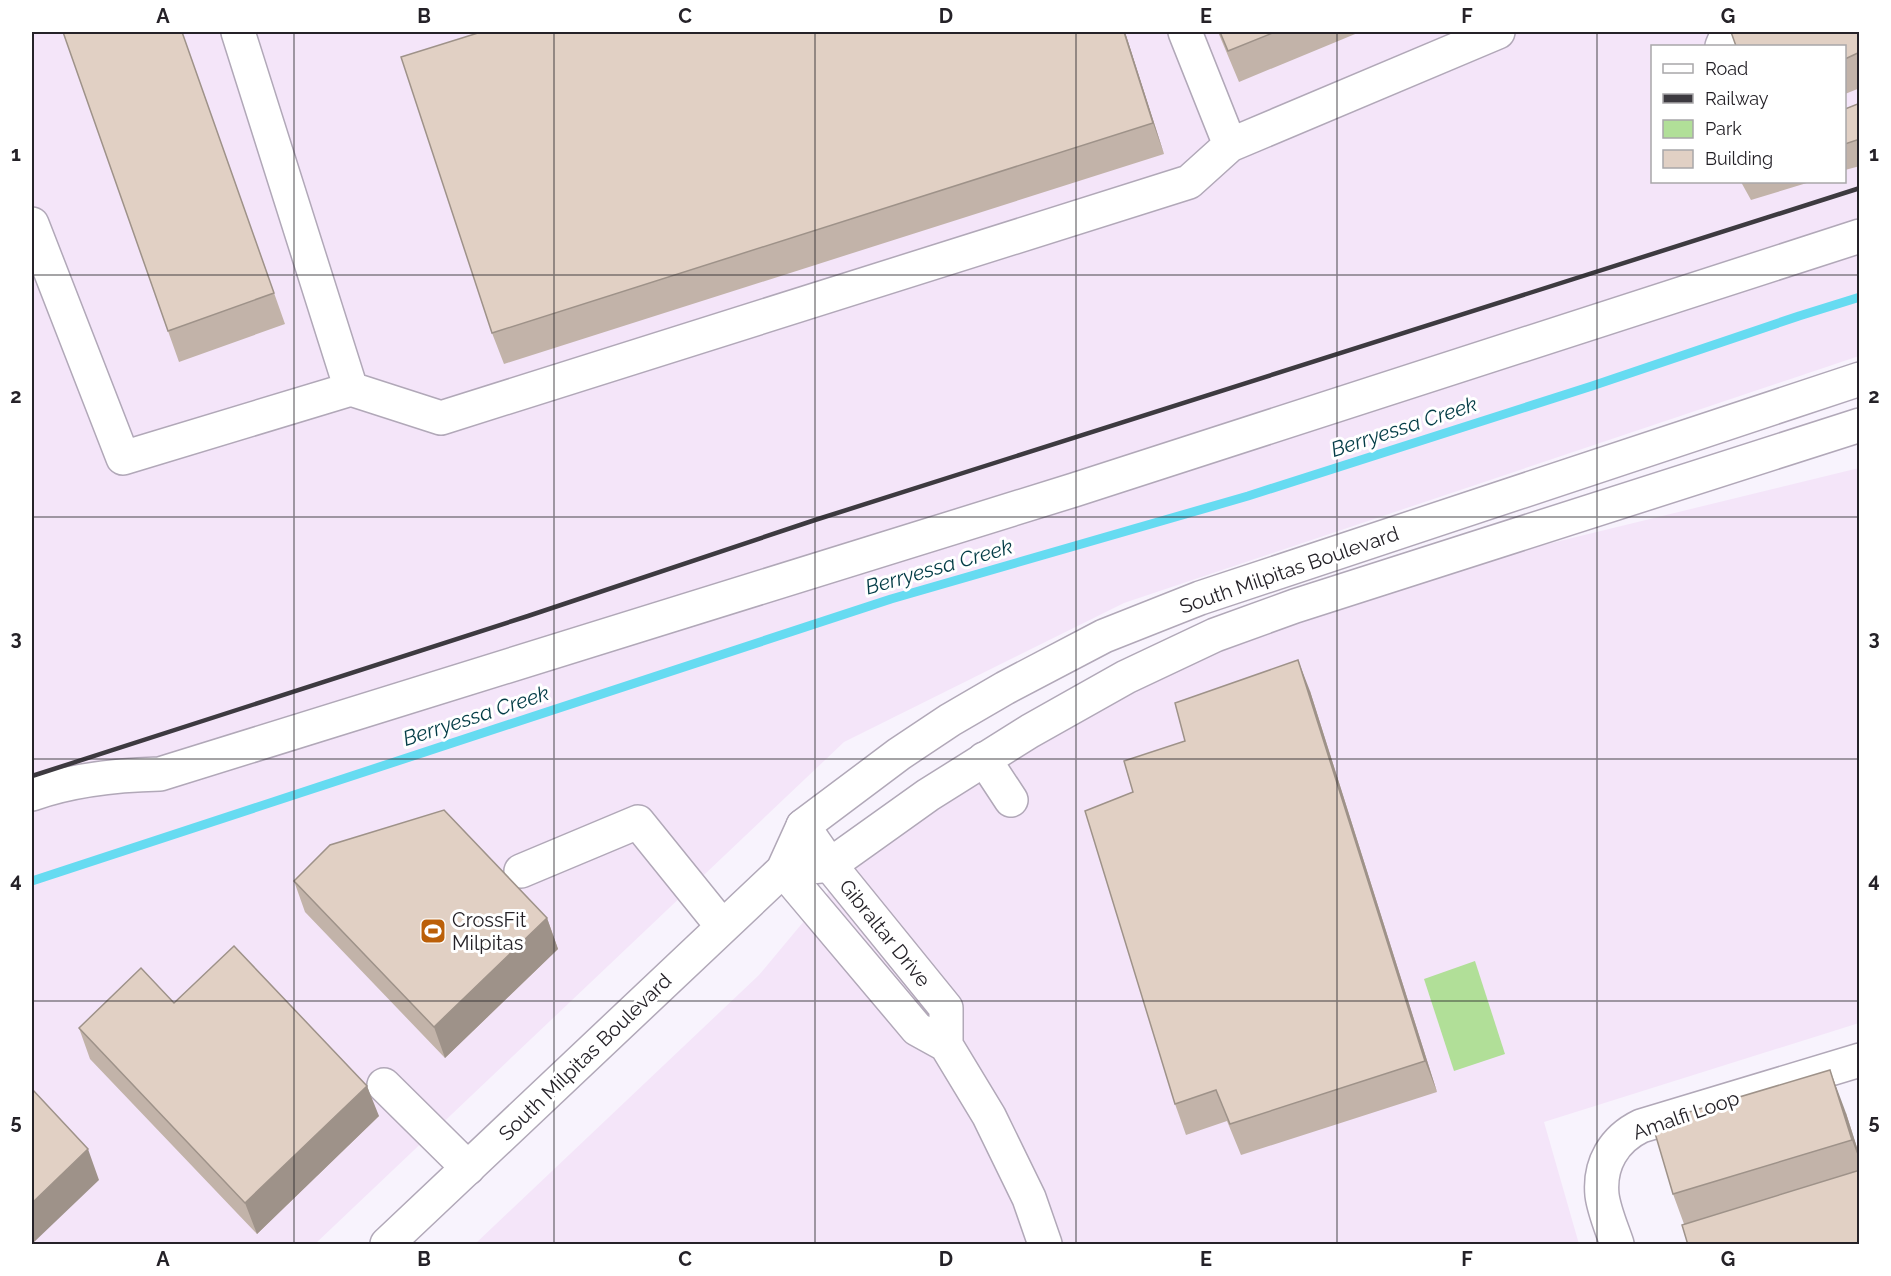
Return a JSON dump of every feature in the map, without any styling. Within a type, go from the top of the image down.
[{"type":"main road","points":[[238,32],[351,389]]},
{"type":"main road","points":[[1185,32],[1230,145]]},
{"type":"main road","points":[[32,224],[123,458],[351,389],[441,418],[1189,182],[1230,145],[1498,32]]},
{"type":"main road","points":[[32,794],[45,789],[126,774],[160,774],[1085,486],[1860,236]]},
{"type":"main road","name":"South Milpitas Boulevard","points":[[387,1245],[783,870],[803,826],[899,754],[950,720],[1104,636],[1200,598],[1860,379]]},
{"type":"main road","name":"South Milpitas Boulevard","points":[[783,870],[830,865],[928,795],[1030,731],[1126,677],[1215,635],[1295,606],[1860,425]]},
{"type":"main road","points":[[984,759],[1011,800]]},
{"type":"main road","points":[[521,871],[638,822],[722,926]]},
{"type":"main road","name":"Gibraltar Drive","points":[[803,826],[830,865],[946,1008],[946,1045]]},
{"type":"main road","name":"Gibraltar Drive","points":[[783,870],[917,1029],[946,1045],[989,1116],[1029,1198],[1045,1245]]},
{"type":"main road","name":"Amalfi Loop","points":[[1617,1245],[1602,1195],[1604,1168],[1613,1148],[1621,1138],[1641,1126],[1860,1060]]},
{"type":"main road","points":[[384,1085],[468,1168]]},
{"type":"shaded area","points":[[32,32],[1859,32],[1859,356],[1124,603],[844,742],[315,1244],[32,1244]]},
{"type":"shaded area","points":[[1859,468],[1859,1023],[1544,1122],[1579,1244],[475,1244],[759,975],[920,782],[1367,588]]},
{"type":"green space","points":[[1475,961],[1505,1054],[1454,1071],[1424,979]]},
{"type":"building","points":[[63,32],[182,32],[274,293],[168,331]]},
{"type":"building","points":[[481,32],[1124,32],[1153,123],[492,333],[401,57]]},
{"type":"building","points":[[1220,32],[1275,32],[1228,51]]},
{"type":"building","points":[[1731,32],[1860,32],[1860,52],[1846,59],[1846,45],[1736,45]]},
{"type":"building","points":[[1860,103],[1860,139],[1846,144],[1846,109]]},
{"type":"building","points":[[1298,660],[1425,1061],[1230,1124],[1216,1090],[1175,1104],[1085,811],[1133,792],[1124,761],[1185,741],[1175,703]]},
{"type":"building","points":[[444,810],[547,918],[434,1027],[294,881],[330,845]]},
{"type":"building","points":[[234,946],[367,1086],[245,1203],[79,1028],[141,968],[174,1003]]},
{"type":"building","points":[[1830,1070],[1852,1140],[1673,1194],[1652,1123]]},
{"type":"building","points":[[32,1089],[88,1149],[32,1203]]},
{"type":"building","points":[[1860,1170],[1860,1245],[1688,1245],[1682,1225]]},
{"type":"waterway","name":"Berryessa Creek","points":[[32,881],[891,599],[1248,496],[1860,297]]},
{"type":"railway","points":[[32,776],[528,616],[815,520],[1860,188]]},
{"type":"place","name":"CrossFit Milpitas","points":[[433,931]]}]
